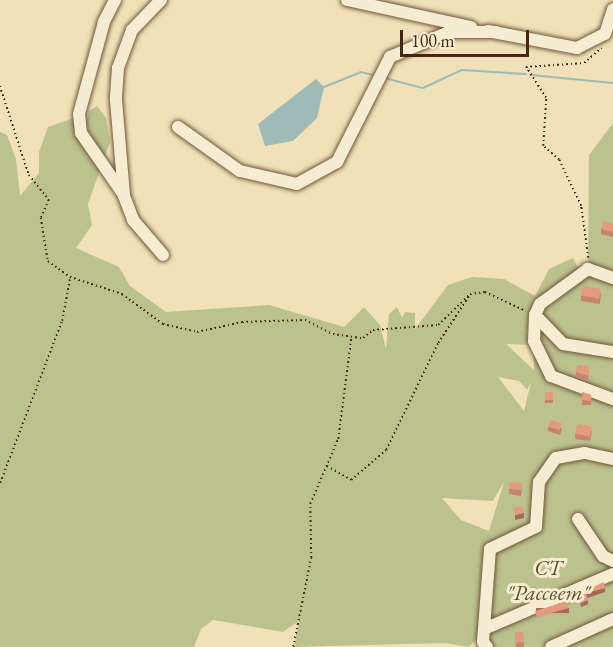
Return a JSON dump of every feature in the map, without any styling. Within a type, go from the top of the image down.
[{"type":"street","points":[[116,0],[104,22],[79,114],[81,133],[124,196],[133,220],[163,255]]},
{"type":"street","points":[[124,196],[118,68],[132,30],[161,0]]},
{"type":"street","points":[[347,0],[559,47],[597,42],[613,9]]},
{"type":"street","points":[[178,127],[240,171],[297,184],[337,162],[390,57],[449,32],[496,32]]},
{"type":"street","points":[[613,278],[588,269],[540,304],[536,315],[534,341],[551,376],[613,399]]},
{"type":"street","points":[[536,315],[563,344],[613,352]]},
{"type":"street","points":[[485,639],[490,549],[536,527],[539,482],[556,458],[585,453],[613,459]]},
{"type":"street","points":[[578,519],[603,556],[613,561]]},
{"type":"street","points":[[485,639],[613,574]]},
{"type":"street","points":[[552,647],[613,619]]},
{"type":"path","points":[[588,269],[588,227],[559,160],[543,146],[546,98],[526,67],[584,63],[598,56],[597,42]]},
{"type":"path","points":[[0,86],[29,175],[49,200],[41,218],[48,261],[70,277],[114,290],[163,324],[197,332],[283,319],[305,320],[351,338],[363,338],[373,330],[438,325],[470,294],[484,292],[536,315]]},
{"type":"path","points":[[0,483],[62,321],[70,277]]},
{"type":"path","points":[[326,465],[335,475],[351,480],[386,450],[438,343],[470,294]]},
{"type":"path","points":[[292,647],[311,558],[310,504],[338,440],[351,338]]},
{"type":"green space","name":"СТ \"Рассвет\"","points":[[97,106],[106,118],[110,142],[88,204],[92,225],[76,248],[119,267],[130,286],[166,312],[269,305],[344,327],[364,307],[380,325],[386,349],[389,314],[397,307],[402,318],[405,312],[415,313],[415,329],[448,285],[472,277],[504,279],[535,296],[549,269],[573,258],[579,269],[588,265],[589,155],[613,123],[613,647],[489,647],[480,635],[469,647],[445,643],[294,647],[299,621],[283,632],[213,620],[201,629],[194,647],[0,647],[0,132],[7,135],[16,159],[20,196],[39,173],[39,152],[48,127],[71,119],[85,127],[89,111]],"holes":[[[533,318],[534,370],[506,344],[531,345],[527,332]],[[498,377],[519,381],[527,390],[531,382],[524,411]],[[504,482],[489,531],[461,520],[442,498],[493,501]]]},
{"type":"water","points":[[316,79],[324,87],[317,118],[293,141],[265,146],[258,124]]},
{"type":"building","points":[[604,221],[613,224],[613,232],[601,229]]},
{"type":"building","points":[[583,286],[601,289],[599,299],[581,296]]},
{"type":"building","points":[[577,365],[589,366],[588,376],[576,372]]},
{"type":"building","points":[[545,392],[553,392],[553,400],[545,400]]},
{"type":"building","points":[[582,392],[591,395],[591,401],[582,400]]},
{"type":"building","points":[[550,420],[562,423],[560,430],[548,427]]},
{"type":"building","points":[[577,424],[592,427],[590,437],[575,434]]},
{"type":"building","points":[[510,482],[522,483],[521,490],[509,489]]},
{"type":"building","points":[[522,506],[524,513],[515,515],[513,508]]},
{"type":"building","points":[[604,582],[605,588],[586,593],[588,600],[581,603],[577,594]]},
{"type":"building","points":[[536,586],[538,592],[529,596],[526,589]]},
{"type":"building","points":[[564,602],[569,608],[537,617],[535,611]]},
{"type":"building","points":[[523,632],[524,642],[516,643],[515,633]]},
{"type":"waterway","points":[[385,78],[423,88],[462,70],[526,74]]},
{"type":"waterway","points":[[324,87],[361,72],[373,75]]},
{"type":"waterway","points":[[531,75],[613,83]]}]
